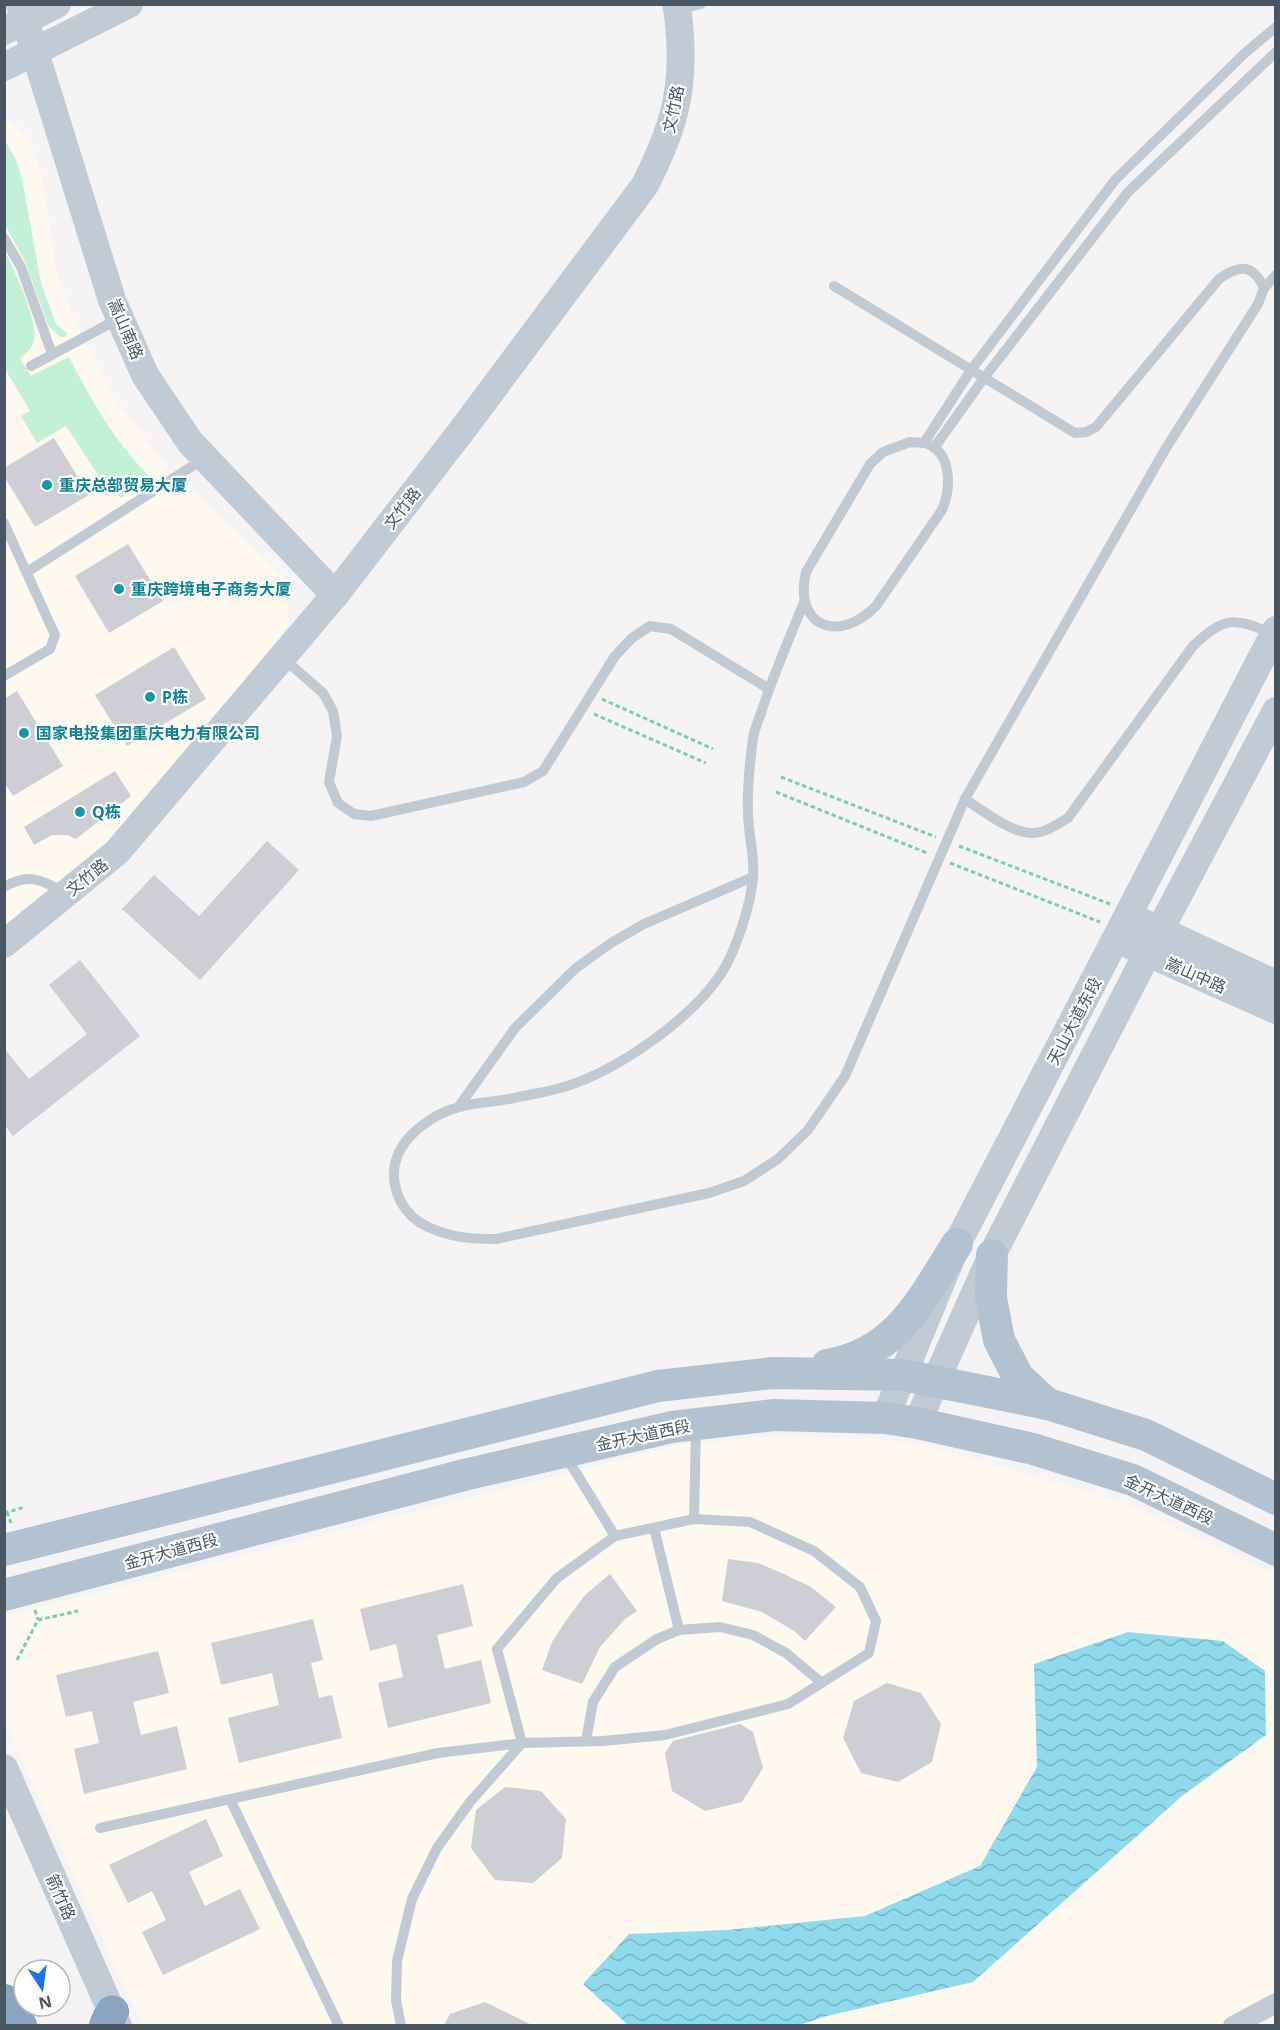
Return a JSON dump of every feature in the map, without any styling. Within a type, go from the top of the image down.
[{"type":"highway","points":[[4,2001],[20,2025]]},
{"type":"main road","points":[[16,19],[57,4]]},
{"type":"main road","points":[[4,67],[129,4]]},
{"type":"main road","name":"文竹路","points":[[4,944],[117,852],[282,657],[334,595],[463,429],[645,185],[665,144],[678,101],[685,6]]},
{"type":"main road","name":"嵩山南路","points":[[16,19],[34,52],[112,300],[145,375],[190,442],[334,595]]},
{"type":"main road","name":"天山大道东段","points":[[885,1418],[957,1244],[1118,922],[1274,632]]},
{"type":"main road","name":"天山大道东段","points":[[916,1423],[992,1255],[1275,711]]},
{"type":"main road","name":"嵩山中路","points":[[1118,922],[1275,1010]]},
{"type":"main road","name":"嵩山中路","points":[[1154,942],[1275,984]]},
{"type":"main road","points":[[4,1550],[658,1386],[773,1373],[832,1364],[859,1356],[884,1343],[906,1321],[957,1244]]},
{"type":"main road","points":[[992,1255],[991,1298],[999,1340],[1018,1377],[1048,1404]]},
{"type":"main road","points":[[773,1373],[903,1375],[1048,1404],[1146,1435],[1275,1499]]},
{"type":"main road","name":"金开大道西段","points":[[4,1595],[468,1474],[672,1427],[774,1415],[885,1418],[1033,1449],[1133,1480],[1275,1550]]},
{"type":"main road","name":"箭竹路","points":[[4,1768],[112,2021]]},
{"type":"street","points":[[1233,2025],[1275,2003]]},
{"type":"lane","points":[[929,446],[971,370],[1115,180],[1245,53],[1275,27]]},
{"type":"lane","points":[[929,446],[1128,192],[1275,52]]},
{"type":"lane","points":[[4,238],[21,267],[52,354]]},
{"type":"lane","points":[[834,286],[1075,433],[1086,432],[1096,427],[1219,279],[1233,269],[1248,269],[1258,275],[1264,288]]},
{"type":"lane","points":[[804,602],[813,618],[825,626],[839,628],[852,625],[866,617],[876,606],[942,510],[947,497],[949,484],[947,469],[942,458],[929,446],[910,442],[896,446],[883,452],[870,464],[806,572],[803,585],[804,602],[769,689],[754,735],[747,810],[753,877],[746,913],[736,944],[721,974],[692,1009],[652,1041],[616,1064],[566,1086],[512,1098],[460,1105],[431,1118],[414,1131],[399,1152],[393,1171],[396,1190],[406,1211],[426,1226],[463,1239],[496,1239],[709,1193],[744,1181],[778,1159],[808,1130],[845,1076],[965,798],[1166,448],[1258,304],[1264,288],[1275,275]]},
{"type":"lane","points":[[31,366],[120,318]]},
{"type":"lane","points":[[27,572],[205,458]]},
{"type":"lane","points":[[4,523],[55,635],[50,649],[4,676]]},
{"type":"lane","points":[[965,798],[1013,829],[1033,833],[1053,827],[1068,818],[1193,646],[1209,631],[1227,622],[1246,622],[1274,632]]},
{"type":"lane","points":[[282,657],[323,693],[333,711],[337,736],[329,782],[338,803],[354,814],[371,816],[524,782],[543,771],[615,656],[632,638],[650,626],[671,629],[769,689]]},
{"type":"lane","points":[[460,1105],[515,1028],[576,968],[644,924],[753,877]]},
{"type":"lane","points":[[4,887],[24,879],[37,878],[66,893]]},
{"type":"lane","points":[[694,1520],[696,1424]]},
{"type":"lane","points":[[563,1452],[615,1536]]},
{"type":"lane","points":[[100,1828],[438,1753],[522,1743],[665,1735],[788,1704],[869,1653],[876,1621],[860,1587],[814,1551],[750,1522],[694,1520],[615,1536],[557,1578],[497,1649],[522,1743]]},
{"type":"lane","points":[[654,1528],[679,1630]]},
{"type":"lane","points":[[585,1741],[593,1702],[615,1667],[657,1639],[679,1630],[720,1627],[753,1635],[786,1653],[822,1683]]},
{"type":"lane","points":[[401,2025],[396,2000],[398,1961],[412,1899],[444,1839],[470,1802],[522,1743]]},
{"type":"lane","points":[[230,1799],[339,2025]]},
{"type":"path","points":[[591,694],[712,749]]},
{"type":"path","points":[[581,708],[706,763]]},
{"type":"path","points":[[781,777],[925,832]]},
{"type":"path","points":[[776,792],[919,850]]},
{"type":"path","points":[[962,847],[1118,922]]},
{"type":"path","points":[[956,865],[1118,922]]},
{"type":"path","points":[[4,1513],[25,1507]]},
{"type":"path","points":[[17,1660],[38,1620],[78,1611]]},
{"type":"shaded area","points":[[5,117],[29,139],[42,176],[57,273],[72,314],[112,395],[167,466],[286,579],[289,624],[112,848],[5,935]]},
{"type":"shaded area","points":[[777,1436],[879,1439],[929,1446],[1120,1501],[1275,1575],[1275,2015],[1256,2026],[142,2025],[5,1723],[4,1616],[677,1445]]},
{"type":"green space","points":[[4,138],[17,162],[22,179],[41,283],[56,324],[67,333],[65,337],[60,337],[48,325],[25,261],[5,225]]},
{"type":"green space","points":[[5,252],[25,296],[35,333],[32,346],[20,359],[31,376],[69,357],[115,436],[151,478],[121,498],[102,481],[66,426],[37,443],[21,416],[30,411],[5,369]]},
{"type":"water","points":[[1128,1632],[1223,1641],[1265,1671],[1266,1735],[1182,1796],[973,1982],[823,2017],[797,2026],[628,2025],[583,1984],[629,1934],[727,1930],[865,1916],[980,1866],[1037,1767],[1034,1664]]},
{"type":"building","name":"重庆总部贸易大厦","points":[[54,438],[89,495],[35,527],[4,476],[4,468]]},
{"type":"building","name":"重庆跨境电子商务大厦","points":[[128,544],[163,601],[109,633],[75,576]]},
{"type":"building","name":"P栋","points":[[174,647],[206,699],[127,746],[95,695]]},
{"type":"building","name":"国家电投集团重庆电力有限公司","points":[[17,691],[63,766],[13,796],[4,782],[4,699]]},
{"type":"building","name":"Q栋","points":[[115,771],[131,796],[76,839],[67,835],[52,835],[34,845],[24,827]]},
{"type":"building","points":[[267,841],[299,870],[200,980],[122,909],[154,875],[199,916]]},
{"type":"building","points":[[80,960],[140,1036],[13,1136],[4,1124],[4,1048],[29,1079],[87,1034],[49,985]]},
{"type":"building","points":[[728,1559],[758,1563],[784,1574],[811,1587],[836,1607],[805,1641],[794,1631],[762,1612],[722,1601]]},
{"type":"building","points":[[610,1574],[637,1611],[625,1619],[600,1647],[582,1684],[542,1670],[552,1642],[567,1619],[585,1595]]},
{"type":"building","points":[[463,1584],[473,1626],[437,1635],[445,1669],[481,1660],[491,1703],[388,1728],[378,1683],[403,1677],[396,1644],[370,1651],[360,1609]]},
{"type":"building","points":[[313,1619],[323,1660],[311,1663],[319,1698],[332,1695],[342,1738],[239,1763],[228,1718],[279,1705],[272,1673],[221,1685],[211,1643]]},
{"type":"building","points":[[158,1651],[169,1693],[133,1702],[141,1735],[177,1726],[187,1769],[84,1794],[74,1749],[99,1743],[92,1711],[66,1717],[56,1675]]},
{"type":"building","points":[[887,1683],[921,1693],[941,1724],[932,1762],[898,1782],[861,1773],[843,1738],[854,1701]]},
{"type":"building","points":[[740,1724],[753,1732],[763,1768],[742,1802],[705,1811],[672,1791],[665,1753],[673,1741]]},
{"type":"building","points":[[505,1787],[541,1791],[566,1819],[562,1858],[533,1883],[495,1880],[471,1848],[476,1810]]},
{"type":"building","points":[[206,1819],[223,1856],[189,1872],[205,1906],[240,1889],[260,1929],[163,1975],[142,1932],[166,1920],[152,1891],[128,1903],[109,1865]]},
{"type":"building","points":[[485,2002],[532,2025],[444,2025],[450,2014]]},
{"type":"place","name":"重庆总部贸易大厦","points":[[47,485]]},
{"type":"place","name":"重庆跨境电子商务大厦","points":[[119,589]]},
{"type":"place","name":"P栋","points":[[150,697]]},
{"type":"place","name":"国家电投集团重庆电力有限公司","points":[[24,733]]},
{"type":"place","name":"Q栋","points":[[80,812]]}]
